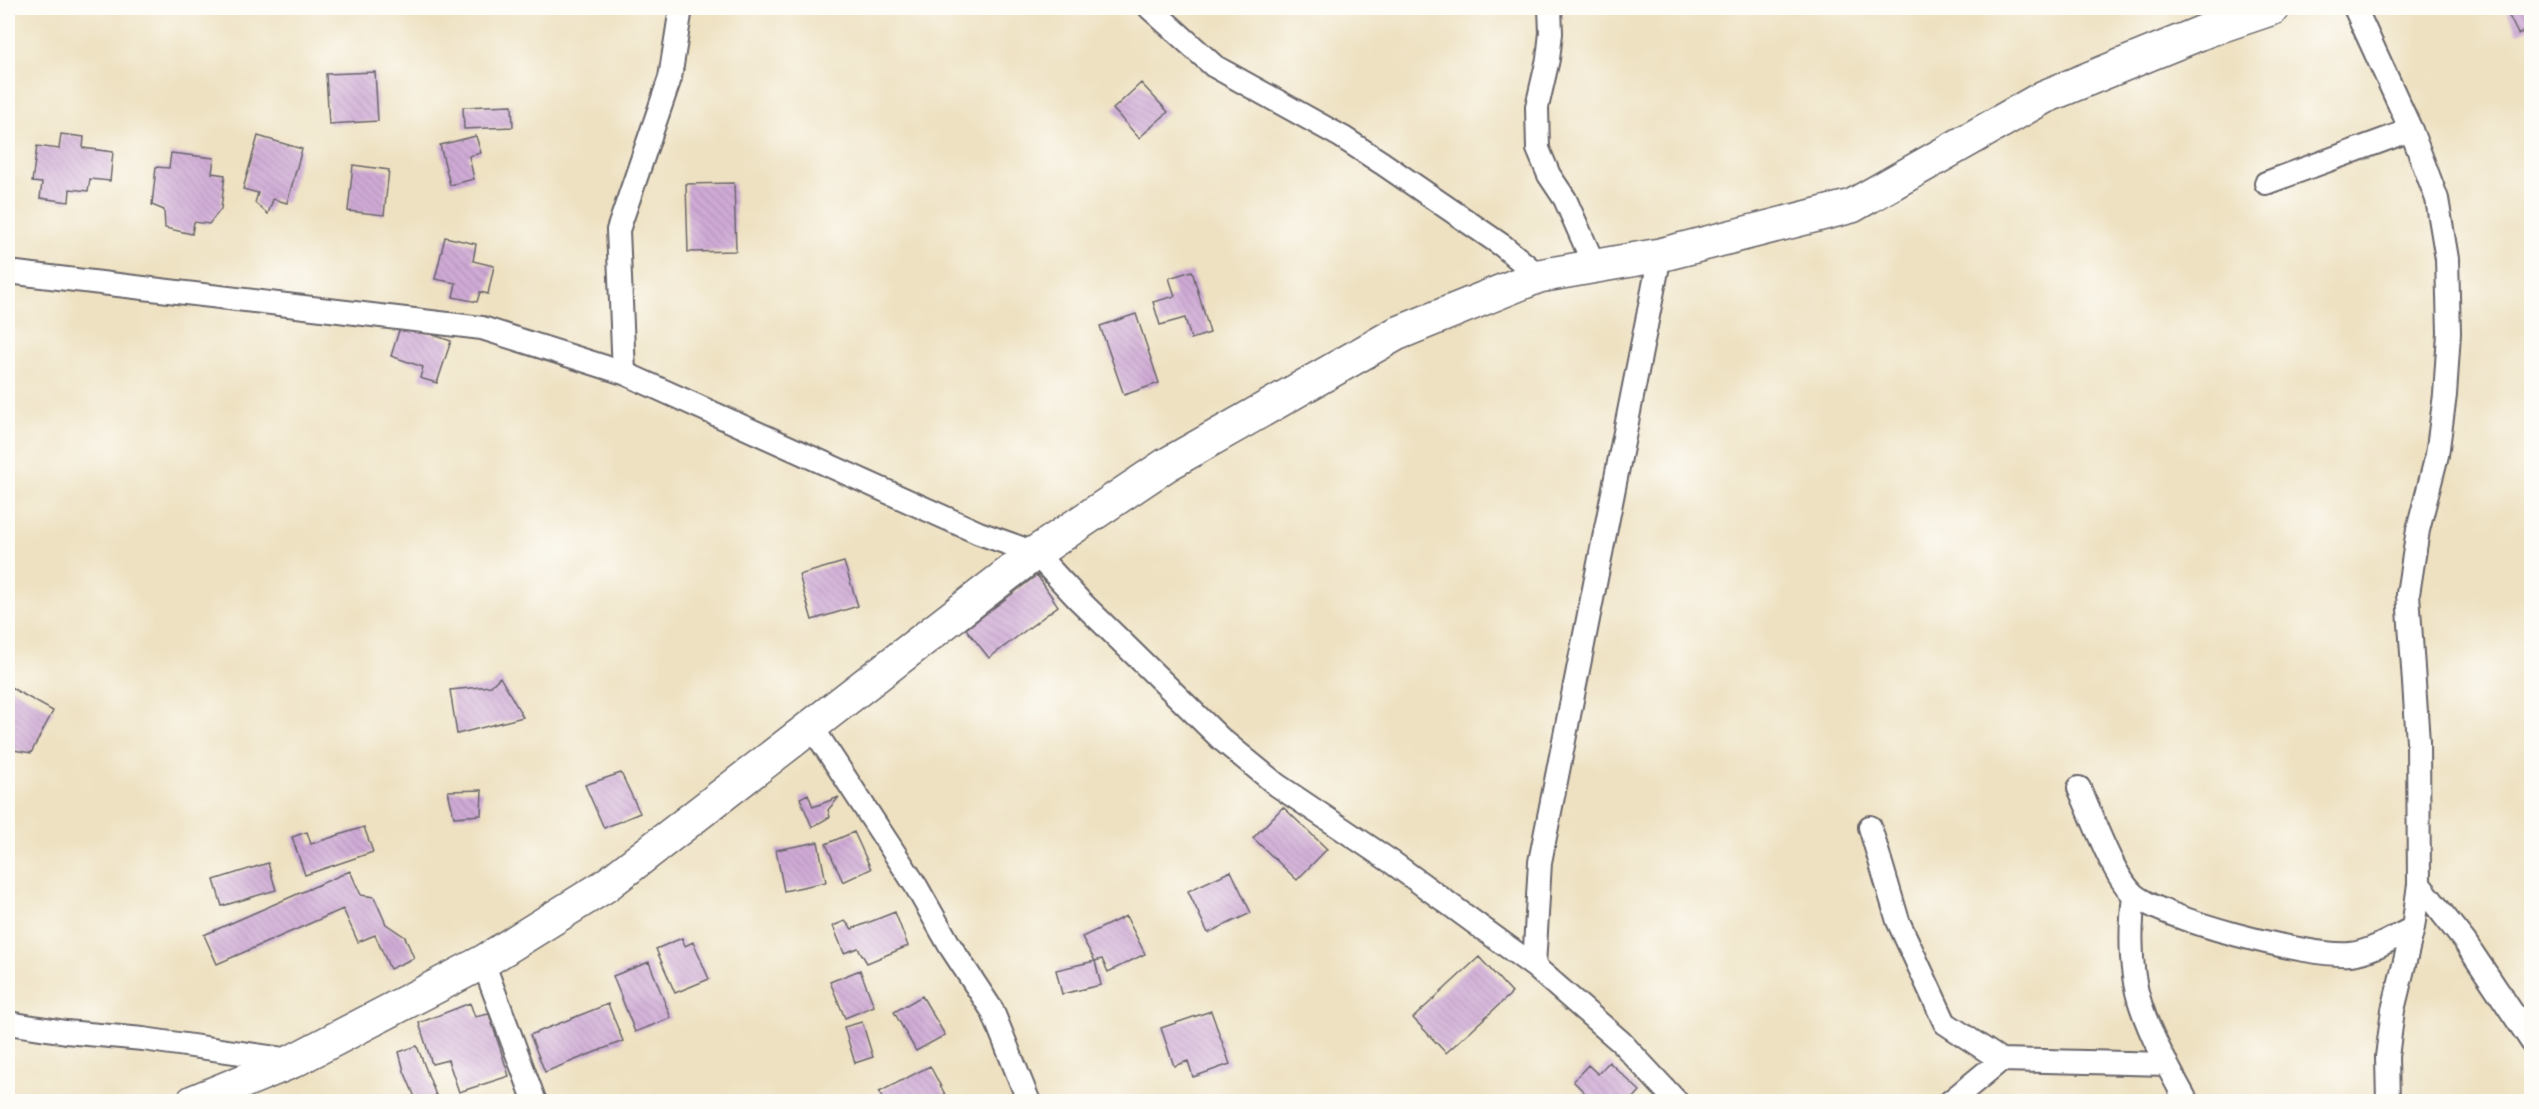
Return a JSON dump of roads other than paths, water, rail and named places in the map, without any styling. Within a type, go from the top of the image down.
[{"type":"main road","points":[[193,1101],[293,1061],[483,962],[605,886],[1035,553],[1166,465],[1396,334],[1539,276],[1660,255],[1852,206],[2044,97],[2208,30],[2273,8]]},
{"type":"street","points":[[624,373],[618,230],[670,78],[681,8]]},
{"type":"street","points":[[1150,8],[1214,66],[1342,137],[1503,246],[1539,276]]},
{"type":"street","points":[[1550,8],[1551,33],[1548,59],[1537,107],[1538,149],[1549,175],[1565,199],[1595,267]]},
{"type":"street","points":[[2355,8],[2411,130],[2437,200],[2447,259],[2449,333],[2445,395],[2437,455],[2418,530],[2408,594],[2418,742],[2419,884],[2413,928],[2393,1010],[2387,1057],[2388,1101]]},
{"type":"street","points":[[2266,183],[2411,130]]},
{"type":"street","points":[[1534,966],[1540,862],[1660,255]]},
{"type":"street","points":[[8,272],[482,328],[624,373],[979,533],[1035,553],[1079,600],[1221,739],[1277,785],[1393,863],[1534,966],[1621,1042],[1677,1101]]},
{"type":"street","points":[[812,727],[916,886],[950,946],[992,1010],[1029,1101]]},
{"type":"street","points":[[2079,788],[2122,881],[2134,895],[2153,908],[2264,942],[2316,952],[2350,954],[2373,948],[2413,928]]},
{"type":"street","points":[[1870,827],[1898,921],[1945,1023],[2001,1060],[2167,1064]]},
{"type":"street","points":[[2419,884],[2464,942],[2532,1042]]},
{"type":"street","points":[[2134,895],[2130,927],[2140,1005],[2187,1101]]},
{"type":"street","points":[[483,962],[535,1101]]},
{"type":"street","points":[[8,1023],[66,1032],[143,1039],[293,1061]]},
{"type":"street","points":[[1950,1101],[2001,1060]]}]
